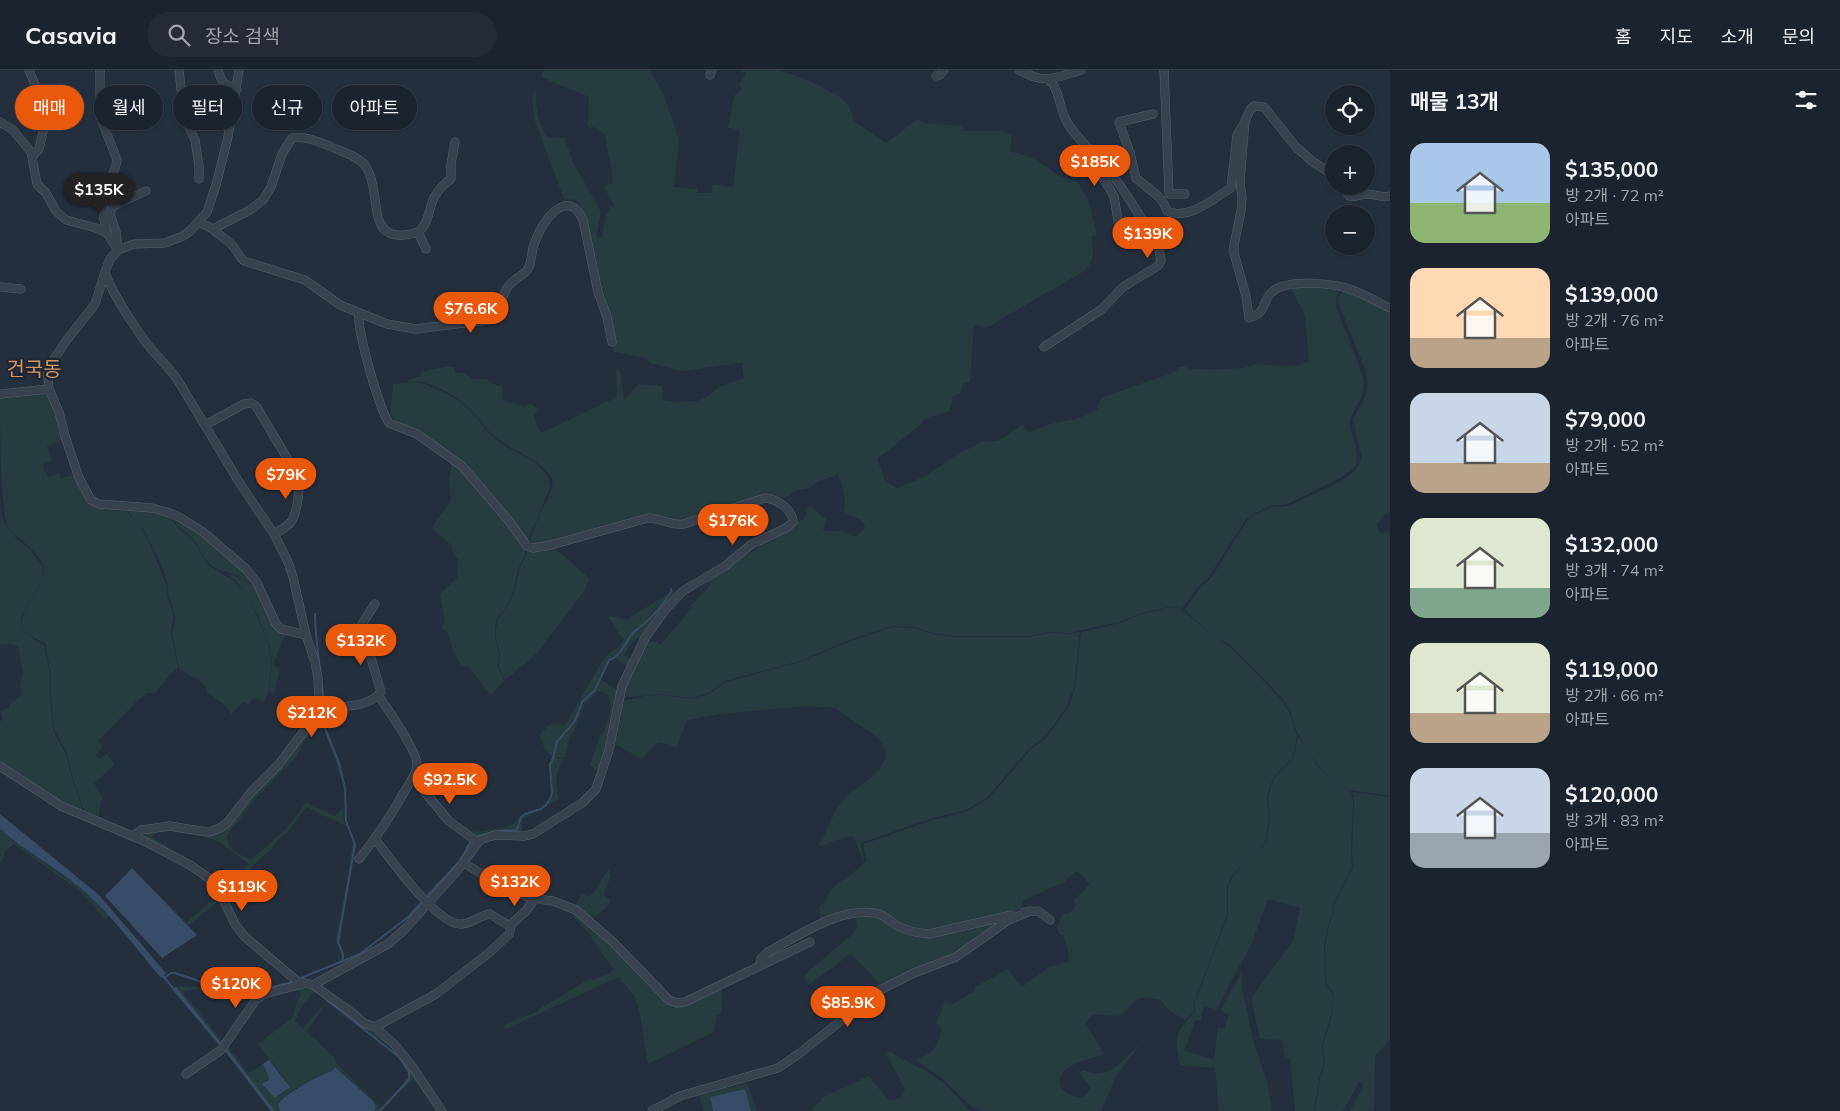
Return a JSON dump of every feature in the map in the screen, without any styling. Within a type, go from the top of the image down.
[{"type":"street","points":[[30,70],[39,94],[43,132],[38,149],[32,157]]},
{"type":"street","points":[[100,70],[100,116],[117,160],[116,167],[107,185],[102,206],[107,234],[118,250]]},
{"type":"street","points":[[179,70],[184,116],[195,140],[199,179]]},
{"type":"street","points":[[218,70],[220,78],[227,85]]},
{"type":"street","points":[[237,85],[239,70]]},
{"type":"street","points":[[936,76],[940,75],[944,70]]},
{"type":"street","points":[[1019,70],[1053,83],[1060,107],[1067,122],[1114,196],[1119,228]]},
{"type":"street","points":[[1049,80],[1081,70]]},
{"type":"street","points":[[1164,70],[1169,194],[1185,194]]},
{"type":"street","points":[[1325,170],[1296,146],[1264,107],[1254,106],[1250,110],[1246,122],[1240,182],[1241,211],[1234,245],[1234,253],[1246,296],[1249,318],[1260,313],[1272,291],[1288,284],[1299,282],[1343,287],[1390,308]]},
{"type":"street","points":[[1153,114],[1119,122],[1130,153],[1136,178],[1159,197],[1167,212],[1171,213],[1183,214],[1192,211],[1231,188],[1237,135],[1246,122]]},
{"type":"street","points":[[0,122],[13,130],[31,152],[37,184],[46,193],[56,211],[66,220],[96,228],[107,234]]},
{"type":"street","points":[[228,130],[216,185],[207,212],[190,231],[173,240],[134,244],[118,250],[110,259],[95,304],[50,365],[48,370],[49,389],[59,412],[64,436],[79,478],[91,500],[99,504],[152,508],[181,518],[203,532],[246,569],[257,583],[276,624],[281,629],[306,635]]},
{"type":"street","points":[[213,229],[250,210],[263,200],[271,187],[282,154],[292,138],[302,136],[356,157],[364,164],[370,180],[379,220],[382,228],[387,233],[398,235],[418,232],[426,224],[434,197],[451,178],[451,164],[456,142]]},
{"type":"street","points":[[1044,347],[1102,309],[1123,286],[1158,266],[1161,261],[1159,249],[1118,182],[1080,141]]},
{"type":"street","points":[[118,250],[116,232],[110,214],[111,210],[119,202],[146,191]]},
{"type":"street","points":[[1348,195],[1356,197],[1363,195]]},
{"type":"street","points":[[1371,195],[1385,198],[1390,196]]},
{"type":"street","points":[[199,222],[213,229],[219,236],[230,243],[238,256],[244,261],[305,280],[340,305],[359,314],[387,324],[416,329],[488,320],[498,312],[508,286],[528,268],[534,246],[550,214],[556,209],[574,206],[583,220],[598,292],[607,317],[612,342]]},
{"type":"street","points":[[418,232],[426,249]]},
{"type":"street","points":[[105,272],[115,293],[137,329],[154,353],[169,368],[239,482],[274,534],[293,577],[318,679],[319,708],[313,719],[279,764],[252,791],[227,823],[209,832],[170,826],[141,830],[133,836]]},
{"type":"street","points":[[0,287],[21,289]]},
{"type":"street","points":[[186,1074],[222,1050],[259,997],[264,994],[309,984],[388,944],[464,863],[477,842],[495,835],[524,836],[533,834],[582,804],[598,785],[609,750],[622,686],[645,638],[656,622],[683,591],[725,566],[752,544],[792,524],[792,515],[782,505],[774,500],[765,498],[684,524],[675,525],[662,520],[648,518],[551,545],[530,548],[523,542],[509,521],[462,466],[417,434],[389,422],[371,374],[359,314]]},
{"type":"street","points":[[0,394],[49,389]]},
{"type":"street","points":[[205,425],[244,404],[252,403],[256,406],[296,474],[300,487],[291,522],[274,534]]},
{"type":"street","points":[[319,708],[349,707],[367,701],[381,692],[361,631],[362,624],[375,604]]},
{"type":"street","points":[[359,859],[375,839],[413,778],[417,766],[403,733],[378,695]]},
{"type":"street","points":[[0,766],[61,806],[133,836],[168,853],[208,877],[217,887],[236,926],[245,937],[297,981],[309,984],[364,1023],[375,1027],[399,1049],[442,1111]]},
{"type":"street","points":[[413,778],[449,821],[477,842]]},
{"type":"street","points":[[375,839],[427,904],[460,924],[490,914],[510,926]]},
{"type":"street","points":[[464,863],[485,876],[518,890],[534,900],[553,901],[569,906],[613,942],[674,1003],[685,1002],[719,987],[760,965],[810,942]]},
{"type":"street","points":[[375,1027],[436,994],[490,952],[509,934],[510,926],[526,912],[534,900]]},
{"type":"street","points":[[760,965],[761,959],[768,952],[820,924],[848,914],[880,915],[904,929],[916,933],[929,934],[1030,911],[1038,911],[1050,920]]},
{"type":"street","points":[[652,1111],[680,1096],[778,1068],[880,990],[914,973],[956,957],[1007,921],[1030,911]]},
{"type":"green space","points":[[544,70],[649,70],[663,93],[679,140],[674,187],[697,189],[697,193],[711,193],[713,184],[733,187],[740,131],[728,128],[734,96],[742,89],[739,85],[746,74],[741,70],[778,70],[808,80],[839,96],[848,104],[855,122],[886,143],[918,119],[925,123],[963,126],[964,131],[1000,131],[1012,134],[1010,151],[1036,159],[1062,178],[1077,181],[1088,199],[1097,235],[1092,236],[1093,254],[1089,266],[1086,270],[986,328],[974,325],[970,382],[964,382],[960,393],[953,397],[949,411],[924,420],[877,459],[885,480],[897,488],[926,476],[953,457],[982,442],[998,441],[1022,425],[1029,433],[1049,424],[1076,419],[1097,410],[1101,398],[1177,371],[1178,367],[1188,366],[1190,369],[1228,369],[1259,364],[1290,366],[1309,361],[1305,316],[1290,287],[1340,289],[1336,299],[1336,307],[1364,379],[1363,392],[1350,420],[1357,454],[1356,466],[1339,479],[1288,504],[1269,506],[1246,519],[1209,577],[1197,588],[1182,609],[1172,606],[1139,614],[1119,622],[1069,633],[1049,632],[1029,636],[954,636],[914,627],[892,626],[842,643],[800,661],[725,681],[709,693],[693,698],[659,694],[622,698],[624,688],[648,640],[661,644],[692,608],[690,606],[711,585],[706,580],[719,574],[760,547],[763,540],[796,526],[797,522],[804,519],[809,505],[827,520],[823,530],[846,532],[857,536],[865,527],[859,519],[843,512],[845,498],[838,475],[819,481],[810,488],[795,491],[785,498],[770,494],[761,495],[733,506],[680,522],[651,514],[541,544],[529,544],[552,489],[552,479],[549,474],[537,463],[497,439],[465,404],[447,392],[428,384],[407,381],[420,376],[421,372],[448,366],[455,367],[455,373],[465,373],[472,379],[487,379],[488,382],[502,387],[502,400],[526,407],[530,403],[538,409],[533,416],[541,433],[617,397],[616,369],[620,370],[624,400],[639,384],[662,386],[662,400],[677,402],[698,401],[710,395],[719,387],[744,378],[742,363],[682,371],[650,363],[646,358],[614,352],[612,330],[580,204],[576,200],[564,199],[534,118],[532,99],[536,87],[538,114],[544,132],[548,137],[565,138],[572,160],[601,212],[596,237],[602,237],[606,215],[610,207],[615,206],[604,188],[605,185],[613,183],[605,135],[594,127],[590,128],[586,123],[589,121],[589,97],[541,77]]},
{"type":"green space","points":[[1344,290],[1390,310],[1390,512],[1385,514],[1377,524],[1380,534],[1387,531],[1390,532],[1390,796],[1351,790],[1335,785],[1303,744],[1291,713],[1281,697],[1230,645],[1214,636],[1184,610],[1199,589],[1211,578],[1248,519],[1271,507],[1289,506],[1339,482],[1355,471],[1362,459],[1353,419],[1367,391],[1367,379],[1366,371],[1339,305],[1338,298]]},
{"type":"green space","points":[[416,382],[442,391],[458,401],[472,412],[496,440],[531,460],[545,472],[550,488],[527,542],[478,483],[419,431],[398,422],[390,415],[393,384]]},
{"type":"green space","points":[[49,391],[58,413],[63,439],[47,446],[52,461],[42,465],[48,477],[59,473],[61,478],[77,475],[89,498],[125,510],[140,526],[148,539],[166,584],[168,599],[174,614],[171,632],[178,668],[172,672],[155,693],[147,693],[139,699],[98,741],[103,747],[95,756],[100,759],[107,754],[115,765],[94,783],[103,798],[100,804],[99,816],[84,811],[68,756],[55,731],[50,690],[51,675],[45,644],[27,633],[23,628],[23,616],[41,582],[44,566],[34,552],[8,527],[3,502],[0,397]]},
{"type":"green space","points":[[452,461],[461,467],[526,546],[509,602],[497,618],[495,637],[499,654],[498,667],[504,681],[490,695],[470,668],[460,664],[448,633],[442,629],[445,622],[440,594],[457,578],[458,559],[454,555],[451,545],[433,530],[433,525],[451,501],[449,480]]},
{"type":"green space","points":[[0,497],[2,516],[7,527],[16,538],[29,548],[43,567],[42,580],[21,618],[21,623],[22,628],[28,634],[44,645],[50,675],[49,690],[54,732],[67,756],[83,811],[61,802],[11,767],[0,762],[0,721],[3,720],[0,711],[9,708],[10,704],[20,697],[23,673],[18,646],[0,645]]},
{"type":"green space","points":[[126,509],[153,510],[170,515],[177,526],[195,544],[207,563],[213,569],[235,582],[244,592],[260,621],[270,652],[270,692],[268,691],[264,701],[254,698],[248,705],[243,702],[231,714],[226,706],[206,691],[206,687],[198,678],[194,678],[179,668],[172,632],[175,614],[161,564],[145,532]]},
{"type":"green space","points":[[172,516],[181,520],[245,569],[257,587],[241,577],[213,567],[205,559],[195,541],[176,524]]},
{"type":"green space","points":[[551,545],[589,578],[585,590],[536,654],[505,680],[499,667],[500,653],[496,637],[498,619],[509,603],[515,589],[527,546]]},
{"type":"green space","points":[[227,574],[241,578],[258,589],[279,629],[286,634],[277,653],[277,658],[274,659],[275,666],[280,668],[274,693],[271,692],[270,688],[272,661],[269,644],[250,601],[238,583]]},
{"type":"green space","points":[[675,591],[674,599],[660,616],[653,619],[643,636],[632,642],[624,655],[631,660],[628,667],[615,658],[633,634]]},
{"type":"green space","points":[[671,592],[640,627],[635,630],[618,653],[608,660],[594,690],[581,701],[575,721],[557,742],[553,757],[545,749],[539,736],[552,724],[563,726],[566,724],[605,658],[624,639],[608,616],[628,619]]},
{"type":"green space","points":[[1172,607],[1182,610],[1229,646],[1280,698],[1290,713],[1297,735],[1293,757],[1274,777],[1270,786],[1267,799],[1269,818],[1265,844],[1249,856],[1232,876],[1227,886],[1227,915],[1194,1003],[1194,1011],[1185,1020],[1168,1010],[1161,1000],[1141,998],[1135,1001],[1122,1015],[1094,1014],[1085,1023],[1104,1054],[1067,1068],[1060,1076],[1059,1082],[1063,1090],[1077,1097],[1083,1097],[1091,1088],[1079,1073],[1083,1070],[1092,1073],[1108,1071],[1121,1063],[1140,1044],[1116,1076],[1101,1111],[983,1111],[977,1109],[965,1101],[947,1083],[915,1060],[926,1055],[936,1046],[942,1030],[936,1022],[945,1002],[952,1004],[975,991],[974,988],[1007,969],[1022,987],[1051,966],[1069,962],[1069,954],[1063,935],[1060,935],[1057,930],[1064,913],[1069,914],[1076,905],[1073,901],[1090,884],[1077,871],[1064,882],[1022,901],[1023,909],[976,922],[927,932],[902,925],[881,911],[821,922],[819,908],[835,886],[866,861],[863,844],[933,820],[967,811],[989,798],[1031,749],[1047,737],[1069,706],[1075,688],[1081,632],[1120,623],[1139,615]]},
{"type":"green space","points":[[892,627],[914,628],[954,637],[1029,637],[1049,633],[1069,634],[1080,632],[1074,687],[1067,706],[1046,736],[1030,748],[988,797],[966,810],[933,818],[861,843],[864,861],[853,836],[819,846],[836,810],[850,792],[869,780],[880,768],[886,757],[885,749],[878,738],[835,708],[805,706],[721,714],[687,720],[677,747],[658,742],[642,759],[615,744],[623,701],[659,695],[693,699],[709,694],[726,682],[800,662],[843,644]]},
{"type":"green space","points":[[600,679],[617,690],[613,728],[599,772],[590,765],[611,708],[608,695],[598,691],[585,704],[568,742],[565,758],[554,757],[558,743],[576,722],[582,702],[595,690]]},
{"type":"green space","points":[[323,712],[324,726],[338,763],[345,789],[345,796],[341,777],[321,720]]},
{"type":"green space","points":[[319,714],[323,729],[313,730],[296,757],[258,796],[227,835],[231,848],[251,860],[286,829],[306,803],[335,816],[344,807],[343,817],[346,826],[306,807],[287,833],[283,834],[270,851],[256,862],[226,893],[245,929],[298,978],[241,930],[202,871],[145,836],[145,832],[160,828],[218,832]],"holes":[[[170,831],[218,841],[249,864],[224,887],[210,873],[152,837],[157,833]]]},
{"type":"green space","points":[[1298,736],[1319,768],[1335,785],[1351,791],[1353,801],[1352,866],[1333,905],[1324,945],[1325,984],[1334,997],[1322,1046],[1324,1064],[1319,1079],[1314,1111],[1295,1111],[1290,1058],[1285,1057],[1282,1040],[1260,1039],[1251,998],[1293,941],[1300,908],[1268,899],[1251,945],[1216,1010],[1204,1006],[1201,1020],[1195,1021],[1184,1051],[1214,1059],[1218,1027],[1224,1029],[1229,1015],[1220,1010],[1242,972],[1242,988],[1254,1044],[1267,1082],[1272,1111],[1219,1111],[1215,1068],[1180,1065],[1177,1047],[1178,1035],[1195,1011],[1195,1002],[1228,915],[1228,886],[1233,876],[1249,856],[1266,844],[1270,818],[1268,799],[1271,786],[1275,777],[1294,757]]},
{"type":"green space","points":[[554,758],[565,759],[559,767],[557,778],[559,799],[523,820],[523,833],[475,837],[517,830],[523,816],[547,804],[552,795],[551,769]]},
{"type":"green space","points":[[1352,792],[1390,797],[1390,1039],[1375,1057],[1373,1111],[1350,1111],[1364,1084],[1359,1082],[1343,1111],[1315,1111],[1320,1079],[1325,1064],[1323,1046],[1332,1015],[1334,997],[1332,990],[1326,984],[1325,945],[1334,905],[1353,866],[1354,801]]},
{"type":"green space","points":[[345,804],[346,821],[355,843],[337,942],[336,938],[353,842],[344,817]]},
{"type":"green space","points":[[521,817],[516,829],[475,836],[463,827],[467,826],[471,831],[476,832],[503,828],[513,824]]},
{"type":"green space","points":[[0,829],[83,890],[109,916],[105,919],[80,891],[14,844],[4,852],[4,857],[0,863]]},
{"type":"green space","points":[[609,869],[611,876],[603,895],[610,900],[607,907],[592,919],[575,905],[582,894],[589,897],[592,894]]},
{"type":"green space","points":[[219,895],[221,899],[189,925],[186,922]]},
{"type":"green space","points":[[573,911],[580,915],[678,1006],[692,1003],[721,989],[720,1015],[717,1015],[714,1032],[648,1064],[640,1014],[634,995],[618,977],[504,1030],[505,1025],[508,1023],[539,1011],[539,1009],[591,978],[593,981],[614,970],[589,934],[572,915]]},
{"type":"green space","points":[[1016,915],[961,952],[883,987],[853,956],[849,955],[809,985],[804,975],[854,933],[857,926],[854,916],[874,916],[914,934]]},
{"type":"green space","points":[[849,916],[854,916],[817,931],[763,960],[767,955],[806,933]]},
{"type":"green space","points":[[337,942],[343,958],[343,960],[338,962],[341,957]]},
{"type":"green space","points":[[186,986],[258,995],[247,1008],[250,1000],[246,995],[197,989],[182,991],[223,1042],[222,1044],[176,987]]},
{"type":"green space","points":[[297,986],[314,988],[314,991],[300,1009],[295,1021],[303,1028],[328,1002],[306,1031],[335,1058],[336,1063],[382,1108],[379,1111],[374,1111],[376,1107],[373,1101],[335,1067],[332,1071],[293,1090],[281,1099],[280,1111],[275,1111],[226,1047],[249,1073],[263,1064],[269,1075],[269,1080],[263,1085],[276,1098],[288,1083],[258,1044],[292,1018],[301,995]]},
{"type":"green space","points":[[330,999],[397,1050],[439,1111],[436,1111],[417,1084],[412,1080],[381,1111],[409,1079],[406,1065],[391,1049],[328,1001]]},
{"type":"green space","points":[[890,1051],[934,1076],[950,1089],[969,1110],[973,1111],[813,1111],[812,1108],[821,1101],[820,1098],[869,1076],[888,1100],[899,1099],[905,1089],[886,1054]]},
{"type":"green space","points":[[747,1083],[757,1111],[751,1111],[744,1089],[711,1097],[713,1111],[704,1111],[699,1095]]},
{"type":"water","points":[[0,814],[99,895],[166,973],[161,978],[115,922],[84,891],[0,829]]},
{"type":"water","points":[[132,868],[197,935],[162,958],[105,896]]},
{"type":"water","points":[[176,987],[222,1044],[220,1046],[172,989]]},
{"type":"water","points":[[226,1047],[275,1111],[271,1111],[224,1050]]},
{"type":"water","points":[[269,1060],[290,1087],[275,1098],[262,1084],[269,1080],[263,1064]]},
{"type":"water","points":[[335,1067],[373,1101],[376,1107],[374,1111],[280,1111],[278,1105],[294,1090],[332,1071]]},
{"type":"water","points":[[745,1089],[751,1111],[713,1111],[710,1097]]},
{"type":"waterway","points":[[499,831],[517,830],[521,817],[546,805],[552,793],[550,765],[557,742],[575,721],[582,702],[595,690],[609,660],[620,652],[634,632],[657,611],[671,592],[671,589]]},
{"type":"waterway","points":[[315,614],[324,705]]},
{"type":"waterway","points":[[324,710],[324,726],[339,763],[345,788],[346,821],[355,844],[338,942],[343,954],[343,961]]},
{"type":"waterway","points":[[475,837],[494,832]]},
{"type":"waterway","points":[[427,896],[459,862],[470,843]]},
{"type":"waterway","points":[[301,978],[360,954],[408,917],[422,902]]},
{"type":"waterway","points":[[164,978],[174,973],[212,985],[243,989],[274,987],[294,981]]},
{"type":"waterway","points":[[163,976],[174,989]]},
{"type":"waterway","points":[[329,1000],[399,1057],[409,1072],[409,1079],[380,1111]]},
{"type":"district","name":"건국동","points":[[34,369]]}]
